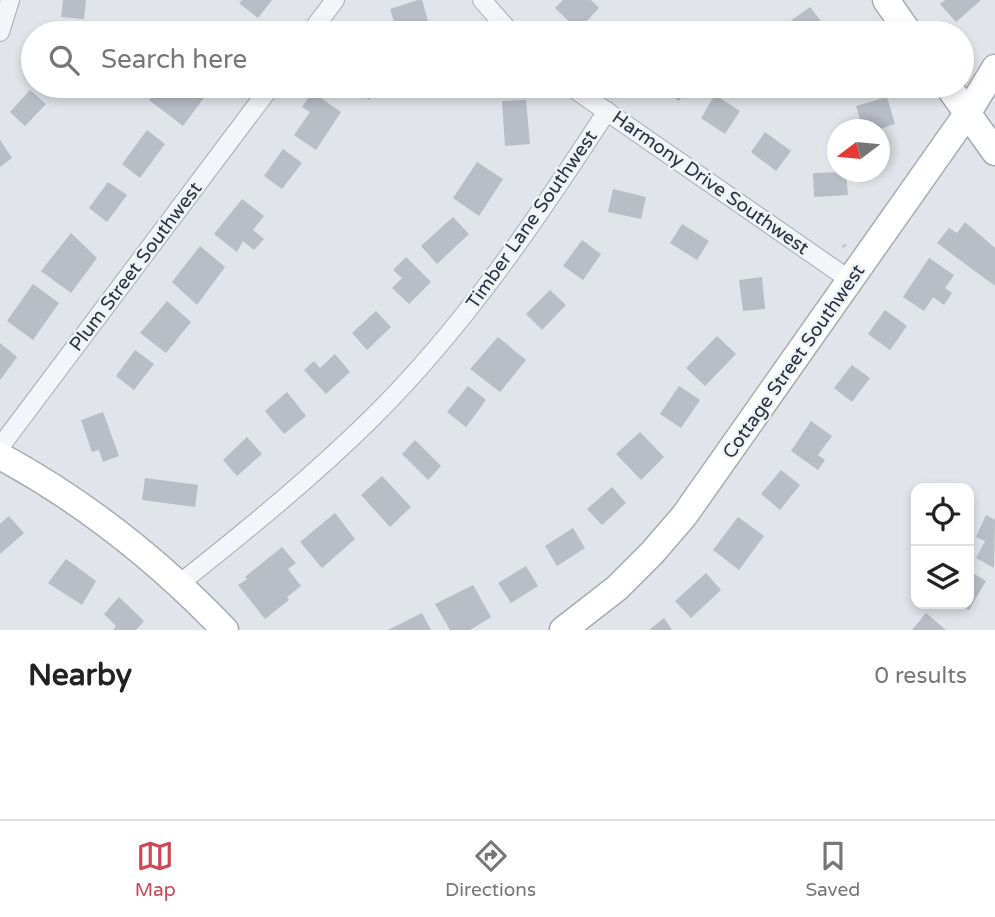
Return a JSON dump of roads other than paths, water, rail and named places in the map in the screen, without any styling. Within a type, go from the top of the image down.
[{"type":"street","points":[[0,32],[10,0]]},
{"type":"street","points":[[319,21],[335,0]]},
{"type":"street","points":[[482,0],[500,21]]},
{"type":"street","points":[[886,0],[901,21]]},
{"type":"street","name":"Cottage Street Southwest","points":[[563,630],[617,588],[684,516],[967,114],[995,68]]},
{"type":"street","name":"Plum Street Southwest","points":[[0,447],[262,98]]},
{"type":"street","name":"Harmony Drive Southwest","points":[[588,98],[850,280]]},
{"type":"street","points":[[956,98],[995,152]]},
{"type":"street","name":"Timber Lane Southwest","points":[[178,584],[257,523],[317,471],[414,373],[465,314],[511,254],[607,111]]},
{"type":"street","points":[[0,456],[61,492],[178,584],[225,630]]}]
